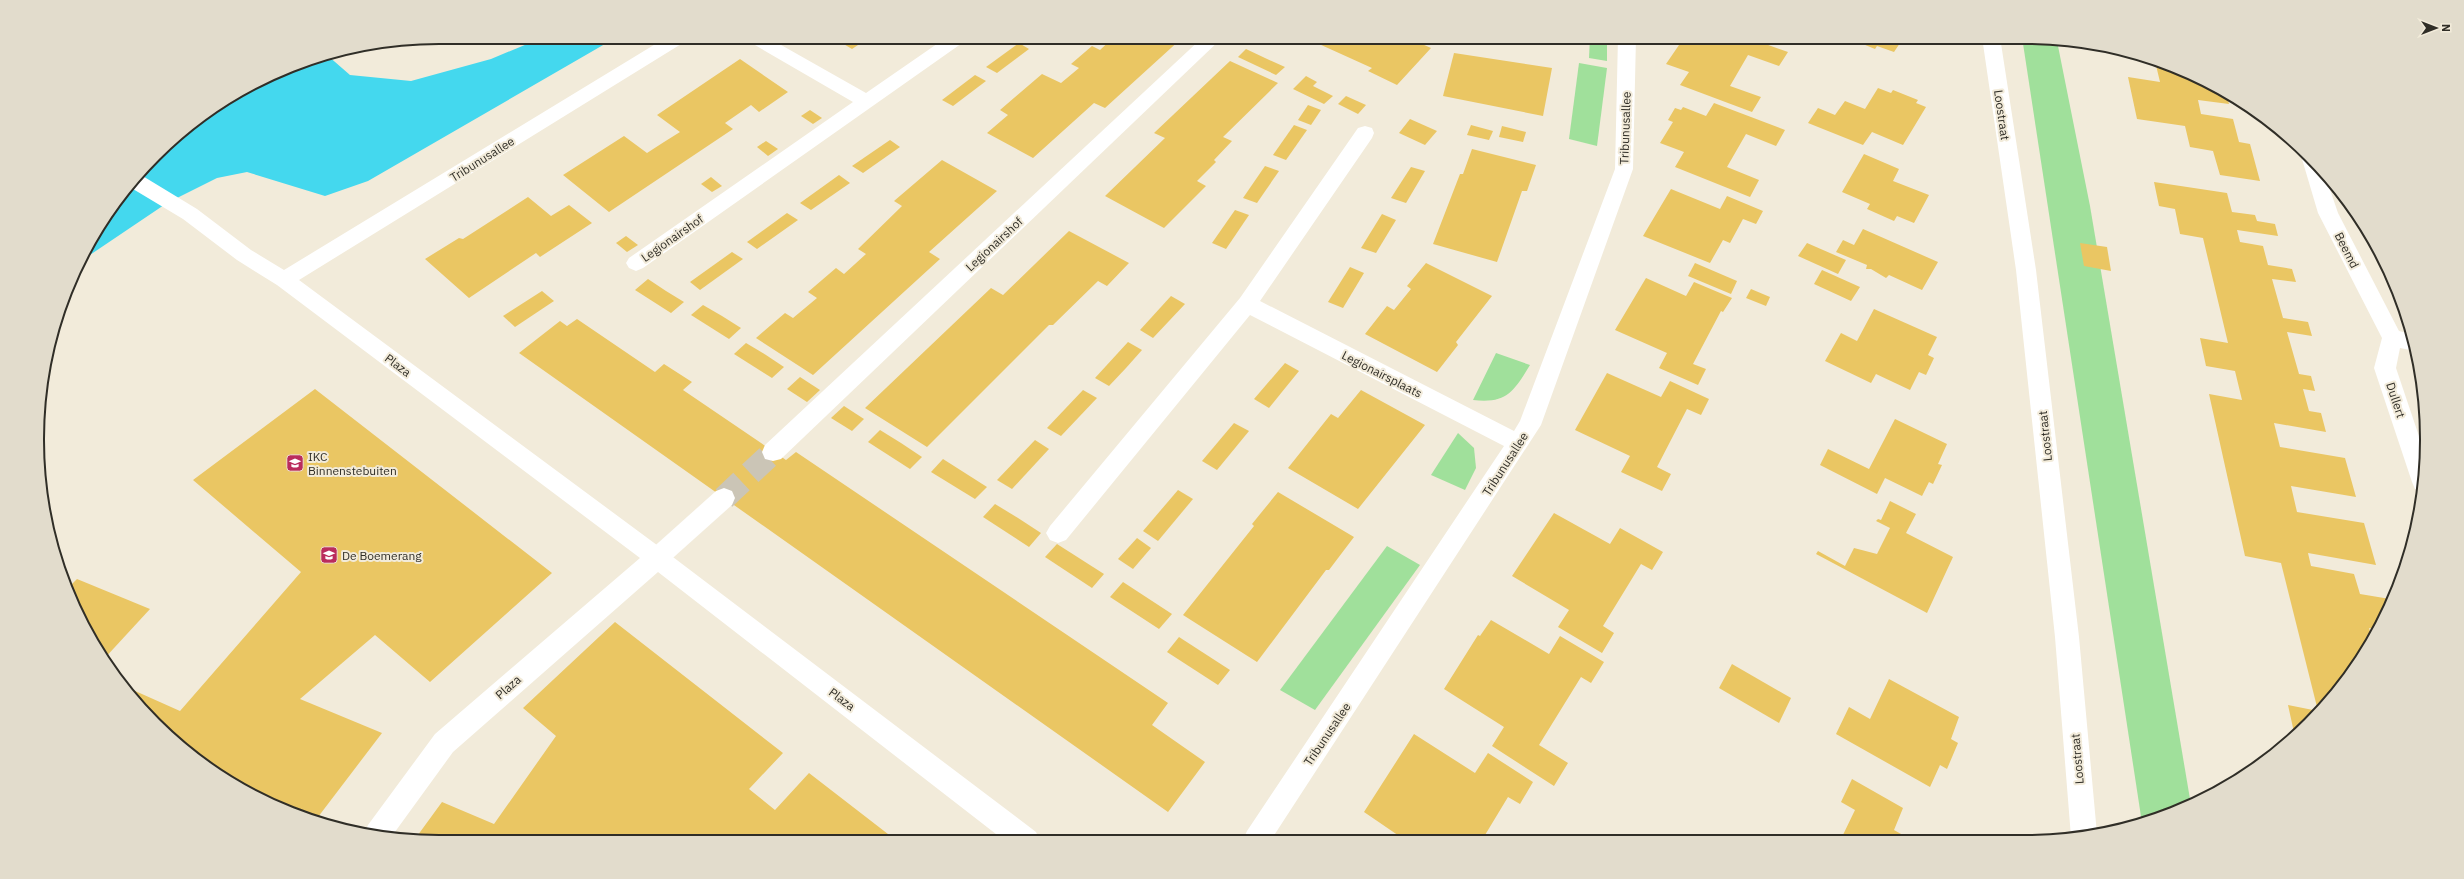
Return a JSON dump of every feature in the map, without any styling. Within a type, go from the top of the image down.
[{"type":"street","name":"Tribunusallee","points":[[284,280],[669,44]]},
{"type":"street","points":[[766,44],[867,102]]},
{"type":"street","name":"Legionairshof","points":[[636,264],[949,44]]},
{"type":"street","name":"Legionairshof","points":[[774,452],[1207,44]]},
{"type":"street","name":"Tribunusallee","points":[[1259,835],[1530,425],[1624,169],[1627,44]]},
{"type":"street","name":"Loostraat","points":[[1993,44],[2026,270],[2067,638],[2083,831]]},
{"type":"street","points":[[1058,533],[1247,304],[1365,134]]},
{"type":"street","name":"Beemd","points":[[2315,172],[2328,213],[2392,338]]},
{"type":"street","name":"Plaza","points":[[139,183],[190,214],[244,256],[284,280],[657,558],[1019,835]]},
{"type":"street","name":"Legionairsplaats","points":[[1247,304],[1518,443]]},
{"type":"street","points":[[2392,338],[2408,342]]},
{"type":"street","name":"Dullert","points":[[2392,338],[2386,368],[2419,469]]},
{"type":"street","points":[[657,558],[724,498]]},
{"type":"street","name":"Plaza","points":[[379,830],[444,743],[657,558]]},
{"type":"green space","points":[[1590,44],[1607,44],[1607,61],[1589,58]]},
{"type":"green space","points":[[2023,44],[2058,46],[2090,206],[2190,798],[2141,817]]},
{"type":"green space","points":[[1579,63],[1607,68],[1597,146],[1569,139]]},
{"type":"green space","points":[[1496,353],[1530,365],[1514,389],[1502,398],[1485,401],[1473,400]]},
{"type":"green space","points":[[1458,433],[1474,448],[1476,468],[1465,490],[1431,475]]},
{"type":"green space","points":[[1387,546],[1420,565],[1315,710],[1280,690]]},
{"type":"water","points":[[527,44],[605,44],[368,181],[325,196],[247,172],[217,178],[167,203],[90,255],[111,220],[126,199],[160,160],[179,142],[220,111],[265,85],[288,74],[331,59],[350,75],[411,81],[491,59]]},
{"type":"building","points":[[844,44],[860,44],[852,49]]},
{"type":"building","points":[[1018,44],[1021,44],[1029,49],[997,73],[986,67]]},
{"type":"building","points":[[1106,44],[1175,44],[1105,108],[1094,103],[1033,158],[987,133],[1008,115],[1000,110],[1042,74],[1061,83],[1079,68],[1071,64],[1092,46],[1100,50]]},
{"type":"building","points":[[1319,44],[1422,44],[1431,48],[1397,85],[1368,71],[1372,68]]},
{"type":"building","points":[[1676,44],[1766,44],[1788,52],[1779,66],[1748,55],[1730,86],[1761,97],[1752,112],[1680,85],[1689,72],[1666,64],[1679,45]]},
{"type":"building","points":[[1863,44],[1899,44],[1894,52],[1877,46],[1875,49]]},
{"type":"building","points":[[1246,49],[1285,67],[1276,75],[1238,57]]},
{"type":"building","points":[[1454,53],[1552,68],[1543,116],[1443,96]]},
{"type":"building","points":[[740,59],[788,92],[759,112],[751,105],[725,123],[733,129],[609,212],[563,175],[624,136],[647,153],[680,132],[657,115]]},
{"type":"building","points":[[1230,61],[1278,83],[1223,137],[1232,141],[1214,160],[1216,162],[1197,181],[1206,186],[1164,228],[1105,196],[1165,138],[1154,133]]},
{"type":"building","points":[[2156,67],[2176,74],[2228,101],[2229,104],[2198,100],[2201,114],[2233,119],[2239,142],[2250,144],[2260,181],[2220,175],[2213,151],[2190,147],[2185,126],[2137,119],[2128,77],[2160,82]]},
{"type":"building","points":[[975,75],[986,81],[953,106],[942,100]]},
{"type":"building","points":[[1306,76],[1317,82],[1313,86],[1333,96],[1324,104],[1293,89]]},
{"type":"building","points":[[1878,88],[1891,93],[1893,90],[1918,100],[1916,103],[1926,107],[1903,145],[1872,132],[1863,145],[1808,123],[1818,108],[1835,115],[1845,101],[1865,109]]},
{"type":"building","points":[[1346,96],[1366,105],[1358,114],[1338,104]]},
{"type":"building","points":[[1714,103],[1785,130],[1776,146],[1746,134],[1727,167],[1759,180],[1750,197],[1675,167],[1684,152],[1660,143],[1673,122],[1668,120],[1675,108],[1681,110],[1683,107],[1706,116]]},
{"type":"building","points":[[1308,105],[1321,110],[1311,125],[1298,120]]},
{"type":"building","points":[[810,110],[822,118],[813,124],[801,116]]},
{"type":"building","points":[[1410,119],[1437,131],[1425,145],[1399,133]]},
{"type":"building","points":[[1294,125],[1307,130],[1286,160],[1273,155]]},
{"type":"building","points":[[1471,125],[1493,131],[1489,140],[1467,135]]},
{"type":"building","points":[[1502,126],[1526,132],[1523,142],[1499,137]]},
{"type":"building","points":[[890,140],[900,147],[863,173],[852,166]]},
{"type":"building","points":[[766,141],[778,149],[768,156],[757,147]]},
{"type":"building","points":[[1472,149],[1536,165],[1527,191],[1522,191],[1497,262],[1433,244],[1460,174],[1463,174]]},
{"type":"building","points":[[1864,154],[1899,169],[1893,181],[1929,195],[1914,223],[1897,216],[1894,221],[1867,209],[1870,204],[1842,192]]},
{"type":"building","points":[[942,160],[997,191],[929,252],[940,259],[813,375],[756,338],[785,313],[793,318],[817,298],[808,292],[836,268],[844,274],[866,254],[858,249],[902,206],[894,201]]},
{"type":"building","points":[[1265,166],[1279,171],[1257,203],[1243,198]]},
{"type":"building","points":[[1411,167],[1425,171],[1406,203],[1391,198]]},
{"type":"building","points":[[839,175],[850,183],[811,210],[800,203]]},
{"type":"building","points":[[711,177],[722,186],[712,192],[701,184]]},
{"type":"building","points":[[2154,182],[2227,193],[2232,212],[2255,215],[2257,221],[2275,224],[2278,236],[2237,230],[2240,242],[2263,246],[2268,265],[2292,269],[2296,282],[2272,279],[2283,318],[2308,322],[2312,336],[2287,332],[2299,374],[2311,376],[2315,391],[2303,389],[2309,411],[2321,413],[2326,432],[2274,423],[2280,447],[2345,458],[2356,497],[2291,486],[2297,512],[2364,523],[2376,565],[2308,553],[2311,566],[2354,574],[2360,594],[2386,598],[2371,629],[2369,628],[2370,631],[2367,637],[2353,659],[2317,706],[2281,563],[2245,556],[2209,394],[2242,400],[2235,371],[2206,366],[2200,338],[2228,343],[2203,238],[2180,234],[2175,209],[2159,206]]},
{"type":"building","points":[[1671,189],[1720,209],[1727,196],[1763,211],[1756,224],[1743,219],[1730,243],[1723,240],[1710,263],[1643,236]]},
{"type":"building","points":[[528,197],[551,216],[569,205],[592,223],[540,257],[536,253],[469,298],[425,259],[459,238],[463,239]]},
{"type":"building","points":[[1235,210],[1249,215],[1226,249],[1212,243]]},
{"type":"building","points":[[787,213],[798,220],[757,249],[747,242]]},
{"type":"building","points":[[1382,214],[1396,220],[1376,253],[1361,248]]},
{"type":"building","points":[[1863,229],[1938,262],[1922,290],[1889,275],[1886,278],[1871,269],[1866,269],[1867,265],[1836,252],[1843,240],[1854,245]]},
{"type":"building","points":[[1069,231],[1129,263],[1107,286],[1098,281],[1053,325],[1049,325],[927,447],[865,408],[991,288],[1003,295]]},
{"type":"building","points":[[626,236],[638,245],[627,252],[616,243]]},
{"type":"building","points":[[1807,243],[1846,260],[1838,274],[1798,256]]},
{"type":"building","points":[[2080,243],[2107,247],[2111,271],[2084,266]]},
{"type":"building","points":[[732,252],[743,259],[700,290],[690,282]]},
{"type":"building","points":[[1426,263],[1492,296],[1456,342],[1458,345],[1437,372],[1365,334],[1387,306],[1394,310],[1411,289],[1407,286]]},
{"type":"building","points":[[1695,263],[1737,281],[1731,294],[1688,276]]},
{"type":"building","points":[[1350,267],[1364,273],[1343,308],[1328,302]]},
{"type":"building","points":[[1822,270],[1860,287],[1851,301],[1814,284]]},
{"type":"building","points":[[1646,278],[1686,296],[1694,282],[1732,298],[1723,312],[1721,311],[1693,364],[1706,369],[1698,385],[1659,368],[1667,353],[1615,330]]},
{"type":"building","points":[[648,279],[684,302],[671,313],[635,290]]},
{"type":"building","points":[[1751,289],[1770,297],[1766,306],[1746,298]]},
{"type":"building","points":[[542,291],[554,301],[515,327],[503,316]]},
{"type":"building","points":[[1171,296],[1185,304],[1153,338],[1140,330]]},
{"type":"building","points":[[703,305],[741,328],[729,339],[691,315]]},
{"type":"building","points":[[1874,309],[1937,337],[1928,355],[1934,358],[1926,375],[1919,372],[1910,390],[1876,374],[1871,383],[1825,361],[1841,333],[1857,341]]},
{"type":"building","points":[[577,319],[655,372],[664,364],[692,382],[683,390],[786,460],[796,452],[1168,703],[1152,725],[1205,762],[1168,812],[519,353],[560,321],[567,326]]},
{"type":"building","points":[[1128,342],[1142,350],[1109,386],[1095,378]]},
{"type":"building","points":[[746,343],[784,367],[772,378],[734,354]]},
{"type":"building","points":[[1285,363],[1299,371],[1269,408],[1254,399]]},
{"type":"building","points":[[1607,373],[1661,397],[1670,381],[1709,399],[1701,415],[1687,409],[1657,467],[1671,474],[1662,491],[1621,472],[1630,456],[1575,430]]},
{"type":"building","points":[[800,377],[820,390],[807,402],[787,389]]},
{"type":"building","points":[[315,389],[552,573],[430,682],[375,635],[300,699],[382,733],[319,816],[288,805],[265,794],[220,768],[179,737],[160,719],[135,691],[180,711],[301,572],[193,480]]},
{"type":"building","points":[[1083,390],[1097,398],[1061,436],[1047,428]]},
{"type":"building","points":[[1361,390],[1425,425],[1358,509],[1288,468],[1331,414],[1338,418]]},
{"type":"building","points":[[844,406],[864,419],[852,431],[831,418]]},
{"type":"building","points":[[1895,419],[1947,444],[1938,464],[1942,465],[1933,484],[1929,482],[1922,496],[1885,478],[1877,494],[1820,465],[1828,449],[1869,469]]},
{"type":"building","points":[[1234,423],[1249,431],[1217,470],[1202,461]]},
{"type":"building","points":[[880,430],[922,457],[910,469],[868,442]]},
{"type":"building","points":[[1035,440],[1049,449],[1012,489],[997,480]]},
{"type":"building","points":[[943,459],[987,487],[975,499],[931,472]]},
{"type":"building","points":[[1178,490],[1193,499],[1158,541],[1143,531]]},
{"type":"building","points":[[1278,492],[1354,537],[1329,570],[1326,570],[1257,662],[1183,615],[1254,526],[1252,524]]},
{"type":"building","points":[[1890,501],[1916,514],[1906,533],[1953,557],[1927,613],[1816,554],[1818,551],[1845,566],[1854,548],[1877,554],[1890,528],[1876,521],[1878,519],[1881,520]]},
{"type":"building","points":[[995,504],[1041,533],[1029,547],[983,517]]},
{"type":"building","points":[[1554,513],[1610,544],[1620,528],[1663,552],[1652,570],[1641,564],[1603,626],[1614,633],[1602,653],[1558,627],[1569,610],[1512,576]]},
{"type":"building","points":[[1137,538],[1151,548],[1133,569],[1118,559]]},
{"type":"building","points":[[1057,544],[1104,574],[1092,588],[1045,557]]},
{"type":"building","points":[[77,579],[150,609],[108,654],[97,637],[72,584]]},
{"type":"building","points":[[1123,582],[1172,614],[1159,629],[1110,597]]},
{"type":"building","points":[[1491,620],[1549,654],[1560,636],[1604,662],[1591,683],[1581,677],[1539,745],[1568,763],[1554,786],[1492,746],[1504,727],[1444,689],[1478,635],[1480,636]]},
{"type":"building","points":[[615,622],[783,753],[749,789],[775,810],[809,773],[889,835],[419,834],[442,802],[494,824],[556,736],[523,708]]},
{"type":"building","points":[[1179,637],[1230,670],[1218,685],[1167,652]]},
{"type":"building","points":[[1732,664],[1791,698],[1779,723],[1719,688]]},
{"type":"building","points":[[1889,679],[1959,717],[1951,739],[1958,743],[1947,769],[1940,765],[1930,787],[1836,734],[1849,707],[1870,719]]},
{"type":"building","points":[[2288,705],[2313,710],[2293,729]]},
{"type":"building","points":[[1414,734],[1475,773],[1488,753],[1533,782],[1520,804],[1508,797],[1485,835],[1398,835],[1364,812]]},
{"type":"building","points":[[1852,779],[1903,808],[1894,830],[1903,835],[1843,835],[1855,810],[1841,802]]},
{"type":"tunnel","points":[[724,498],[773,452]]},
{"type":"place","name":"IKC Binnenstebuiten","points":[[295,463]]},
{"type":"place","name":"De Boemerang","points":[[329,555]]}]
